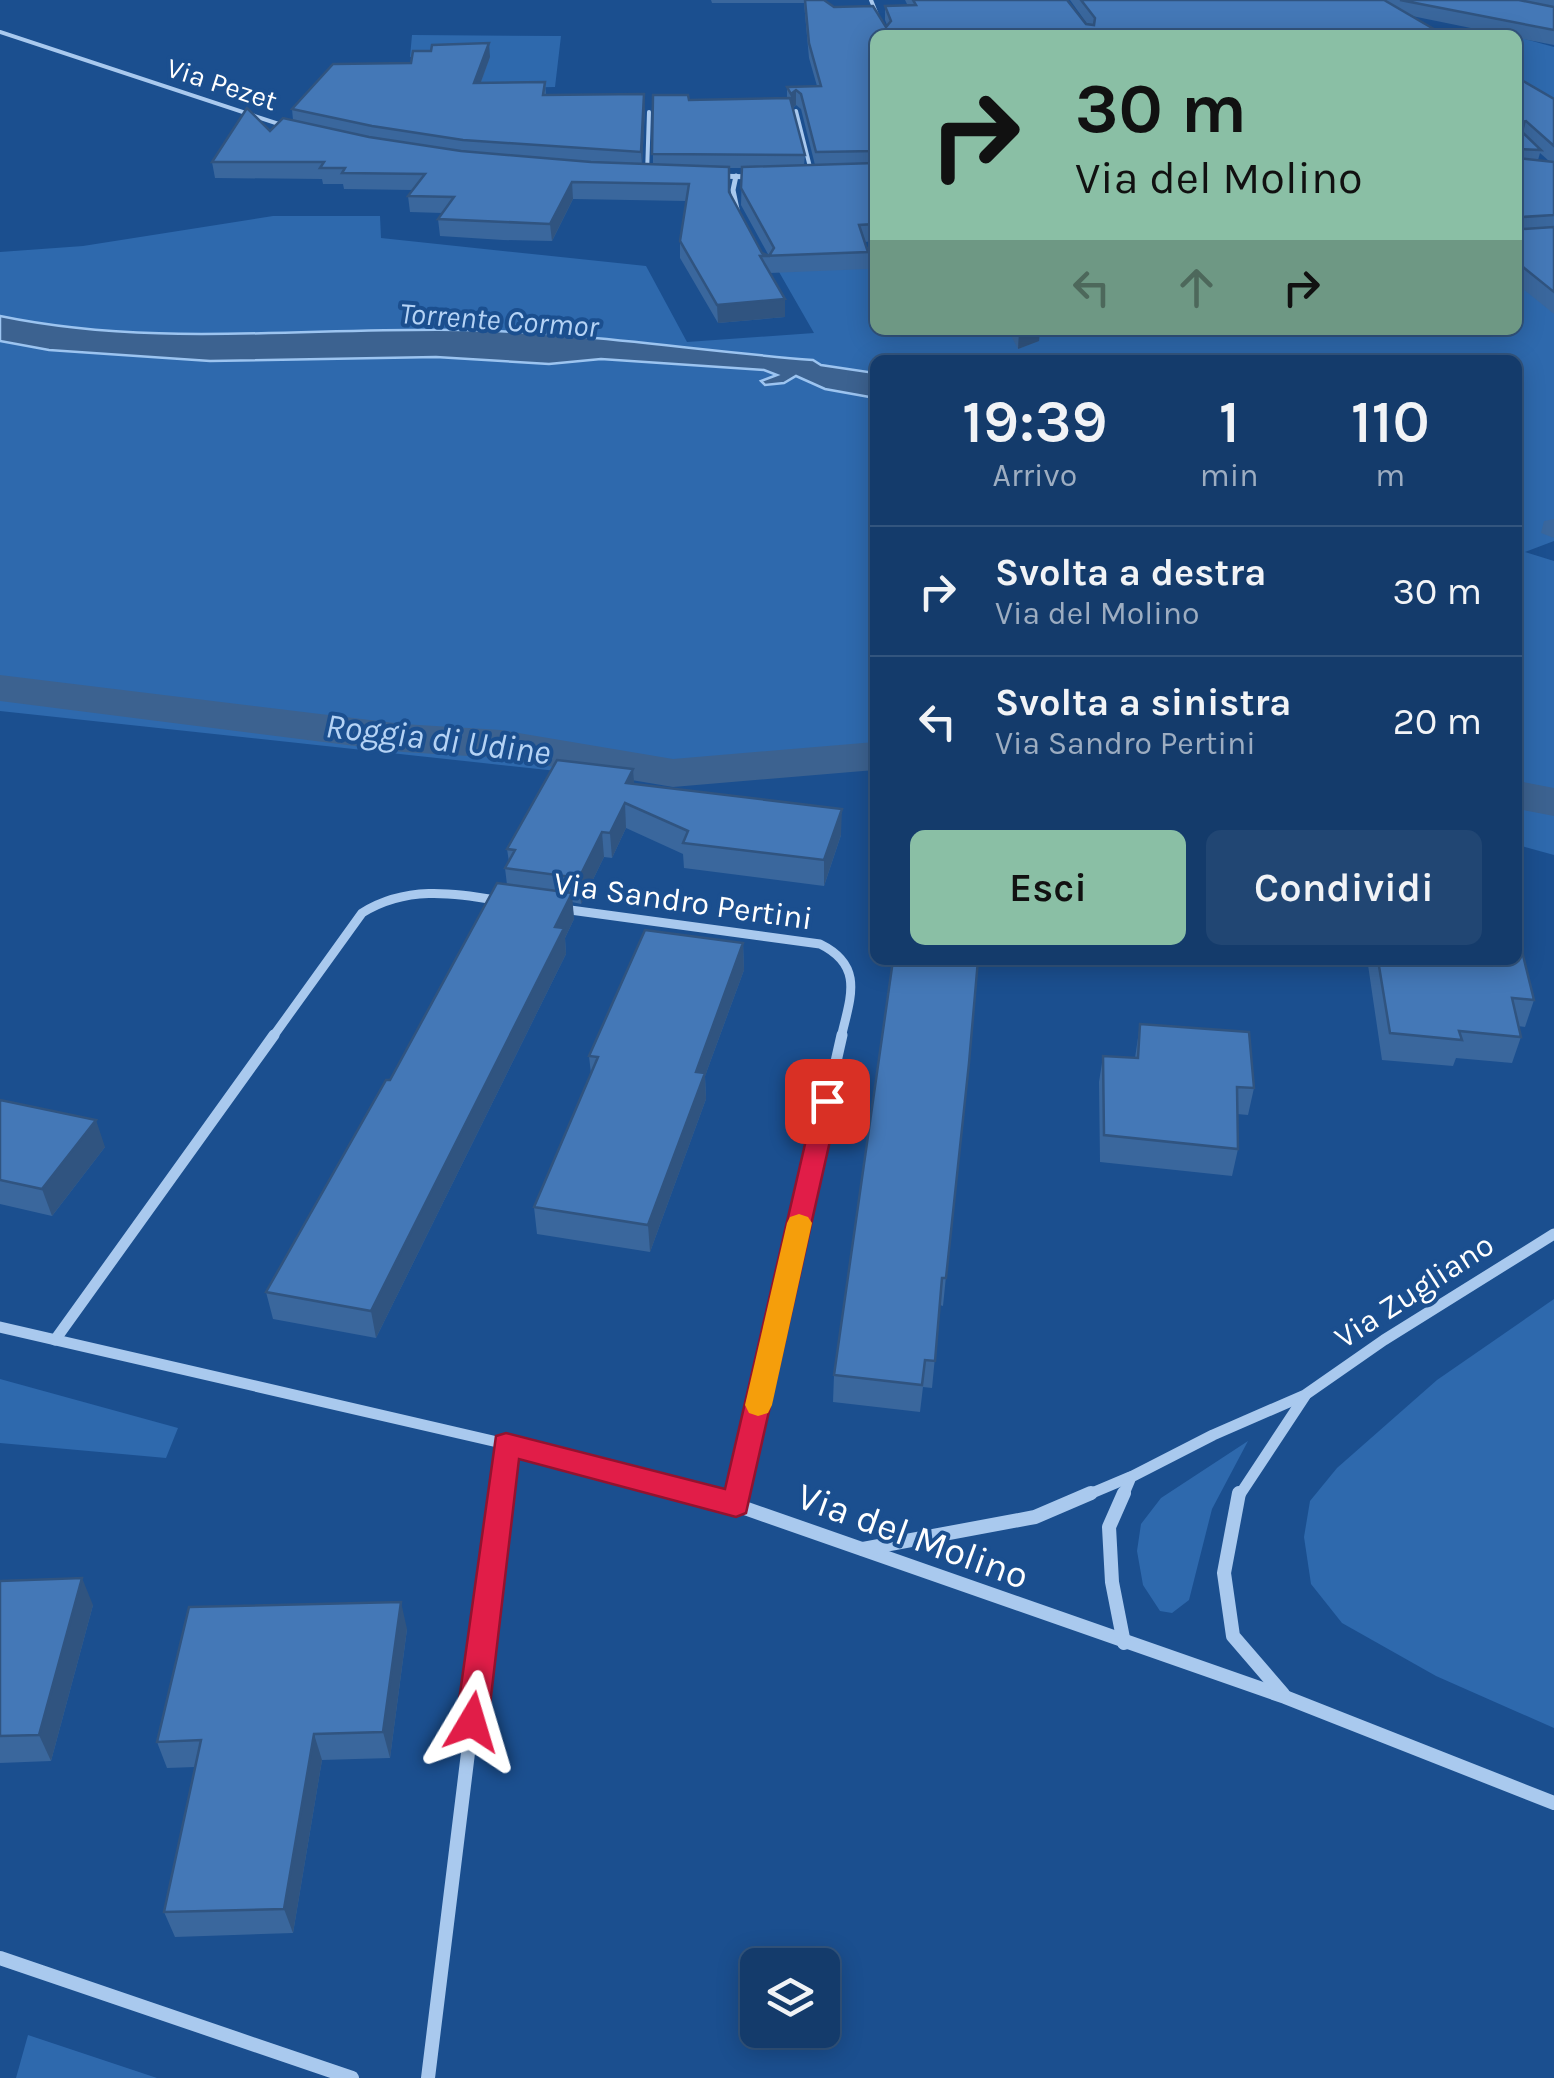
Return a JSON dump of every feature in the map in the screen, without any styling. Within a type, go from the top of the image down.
[{"type":"street","points":[[871,0],[884,30]]},
{"type":"street","name":"Via Pezet","points":[[0,32],[66,48],[215,106],[298,130]]},
{"type":"street","points":[[630,173],[660,175]]},
{"type":"street","points":[[698,176],[768,177]]},
{"type":"street","points":[[736,176],[734,206],[742,222]]},
{"type":"street","points":[[798,176],[812,176]]},
{"type":"street","name":"Via Sandro Pertini","points":[[55,1340],[362,913],[379,900],[426,891],[522,904]]},
{"type":"street","name":"Via Sandro Pertini","points":[[542,906],[820,944],[839,952],[852,968],[852,990],[736,1504]]},
{"type":"street","name":"Via Zugliano","points":[[862,1549],[1035,1517],[1131,1477],[1213,1435],[1305,1395],[1554,1234]]},
{"type":"street","name":"Via del Molino","points":[[0,1327],[506,1444],[736,1504],[1286,1697],[1554,1803]]},
{"type":"street","name":"Via Zugliano","points":[[1286,1697],[1233,1636],[1224,1572],[1240,1494],[1305,1395]]},
{"type":"street","points":[[428,2078],[506,1444]]},
{"type":"street","points":[[1124,1643],[1112,1582],[1109,1526],[1131,1477]]},
{"type":"street","points":[[0,1958],[352,2078]]},
{"type":"lane","points":[[796,111],[812,176]]},
{"type":"lane","points":[[647,174],[649,112]]},
{"type":"shaded area","points":[[412,35],[561,36],[555,87],[464,89],[468,56],[410,57]]},
{"type":"shaded area","points":[[1522,38],[1554,47],[1554,109],[1522,97]]},
{"type":"shaded area","points":[[273,216],[380,216],[381,238],[646,266],[687,342],[814,333],[767,251],[870,247],[870,335],[1522,335],[1522,273],[1554,271],[1554,541],[1525,552],[1554,561],[1554,855],[1522,846],[1522,355],[870,355],[870,768],[678,784],[0,711],[0,252],[83,246]]},
{"type":"shaded area","points":[[0,316],[58,326],[173,334],[508,331],[813,360],[821,365],[870,372],[870,397],[825,389],[796,376],[784,383],[765,385],[761,381],[777,375],[764,370],[601,359],[549,364],[436,357],[210,361],[49,350],[0,341]]},
{"type":"shaded area","points":[[1554,1299],[1554,1728],[1436,1676],[1342,1623],[1311,1584],[1304,1537],[1310,1501],[1337,1468],[1437,1380]]},
{"type":"shaded area","points":[[0,1379],[178,1428],[166,1458],[0,1443]]},
{"type":"shaded area","points":[[1248,1441],[1212,1509],[1189,1600],[1172,1613],[1160,1611],[1143,1585],[1137,1551],[1141,1524],[1161,1498]]},
{"type":"shaded area","points":[[28,2035],[157,2078],[16,2078]]},
{"type":"building","points":[[805,0],[824,0],[834,7],[873,6],[886,27],[891,21],[885,6],[916,5],[913,0],[1067,0],[1086,24],[1094,25],[1095,18],[1081,0],[1384,0],[1435,30],[870,30],[870,151],[816,152],[801,94],[796,90],[791,94],[787,87],[821,86],[809,43]]},
{"type":"building","points":[[1400,0],[1519,0],[1554,7],[1554,30]]},
{"type":"building","points":[[489,43],[474,83],[545,82],[543,95],[644,94],[641,152],[463,140],[292,109],[333,64],[411,63],[413,51],[431,51],[432,45]]},
{"type":"building","points":[[1522,80],[1554,99],[1554,146],[1526,121],[1522,122]]},
{"type":"building","points":[[653,95],[688,95],[689,100],[790,98],[805,155],[652,154]]},
{"type":"building","points":[[247,108],[270,131],[283,118],[369,137],[461,151],[591,162],[729,167],[729,192],[762,253],[768,256],[760,256],[785,299],[717,305],[680,241],[689,184],[572,182],[550,224],[438,219],[454,197],[408,196],[425,174],[342,173],[345,168],[320,168],[324,162],[212,162]]},
{"type":"building","points":[[1522,132],[1541,150],[1522,149]]},
{"type":"building","points":[[1522,158],[1554,162],[1554,215],[1522,217]]},
{"type":"building","points":[[870,163],[870,224],[859,225],[868,252],[769,256],[774,248],[741,188],[742,167]]},
{"type":"building","points":[[1554,227],[1554,292],[1522,266],[1522,228]]},
{"type":"building","points":[[557,760],[633,769],[626,783],[842,809],[824,860],[683,843],[688,831],[625,803],[610,833],[602,832],[579,878],[505,868],[515,850],[507,849]]},
{"type":"building","points":[[497,883],[572,893],[555,927],[564,928],[371,1311],[266,1292],[386,1080],[390,1080]]},
{"type":"building","points":[[645,930],[743,943],[696,1072],[705,1073],[648,1225],[534,1207],[598,1057],[589,1056]]},
{"type":"building","points":[[1522,951],[1534,1000],[1512,998],[1521,1037],[1459,1031],[1462,1040],[1390,1033],[1379,965],[1522,965]]},
{"type":"building","points":[[892,965],[978,965],[935,1361],[925,1360],[922,1385],[834,1375]]},
{"type":"building","points":[[1140,1024],[1249,1032],[1254,1088],[1237,1087],[1238,1149],[1104,1135],[1103,1056],[1138,1058]]},
{"type":"building","points":[[0,1100],[96,1120],[42,1189],[0,1180]]},
{"type":"building","points":[[82,1578],[39,1735],[0,1736],[0,1581]]},
{"type":"building","points":[[401,1602],[383,1732],[314,1734],[284,1909],[164,1912],[201,1740],[157,1742],[189,1607]]},
{"type":"waterway","name":"Roggia di Udine","points":[[0,688],[403,738],[501,744],[673,773],[870,756]]},
{"type":"waterway","name":"Roggia di Udine","points":[[1522,796],[1554,802]]},
{"type":"slow traffic","points":[[758,1405],[799,1223]]},
{"type":"route","points":[[472,1722],[506,1444],[736,1504],[827,1101]]},
{"type":"water label","name":"Torrente Cormor","points":[[499,320]]}]
